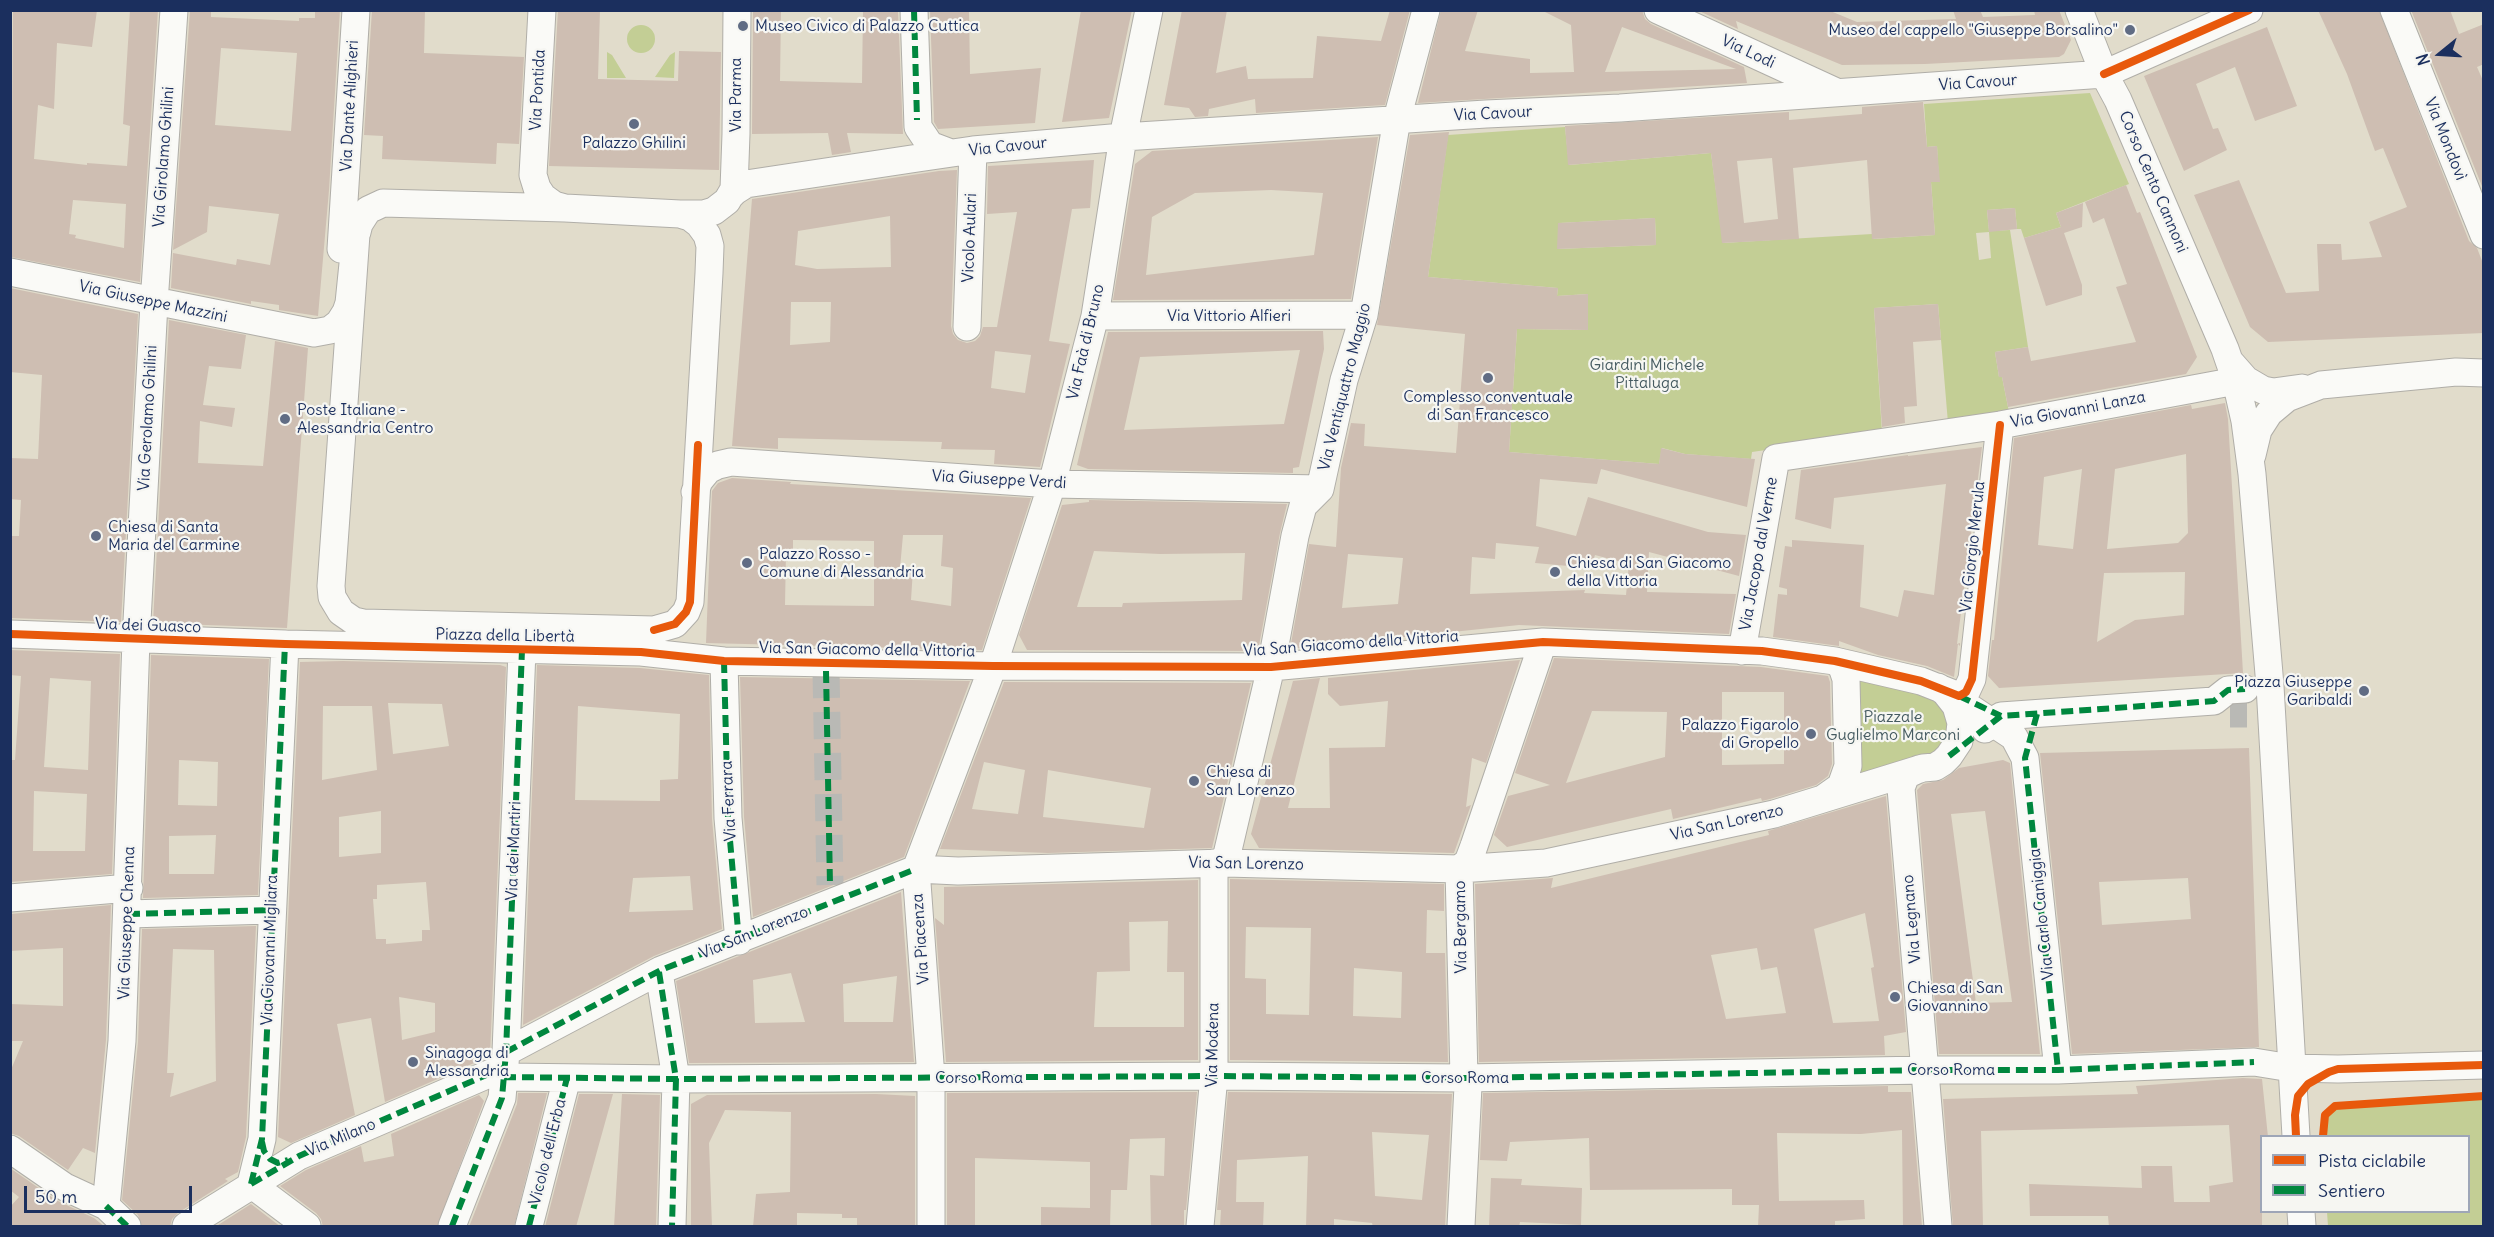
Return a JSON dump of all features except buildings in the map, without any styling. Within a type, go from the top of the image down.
[{"type":"street","name":"Via Girolamo Ghilini","points":[[154,303],[174,10]]},
{"type":"street","name":"Via Dante Alighieri","points":[[343,305],[345,201],[356,10]]},
{"type":"street","name":"Via Pontida","points":[[542,10],[533,169],[535,183],[543,197],[554,205],[565,208]]},
{"type":"street","name":"Via Parma","points":[[733,188],[737,10]]},
{"type":"street","points":[[914,10],[917,120],[920,132],[926,141],[937,150],[962,152]]},
{"type":"street","name":"Via Faà di Bruno","points":[[993,666],[1052,484],[1095,316],[1123,136],[1149,10]]},
{"type":"street","name":"Via Ventiquattro Maggio","points":[[1219,863],[1271,666],[1295,537],[1303,507],[1320,489],[1344,380],[1364,315],[1397,119],[1426,10]]},
{"type":"street","name":"Via Lodi","points":[[1658,10],[1838,93]]},
{"type":"street","name":"Corso Cento Cannoni","points":[[2079,10],[2104,74],[2118,100],[2227,355]]},
{"type":"street","name":"Via Cavour","points":[[677,214],[710,213],[722,207],[733,188],[736,189],[746,184],[962,152],[1123,136],[1620,108],[2104,74],[2249,10]]},
{"type":"street","name":"Via Mondovì","points":[[2394,10],[2484,235]]},
{"type":"street","name":"Vicolo Aulari","points":[[962,152],[967,327]]},
{"type":"street","name":"Piazza della Libertà","points":[[343,305],[356,234],[359,224],[368,210],[380,203],[391,201],[677,214],[690,217],[699,224],[706,232],[710,246],[690,602],[681,619],[668,628],[654,630],[363,623],[347,617],[334,603],[331,586],[356,234]]},
{"type":"street","name":"Via Giuseppe Mazzini","points":[[10,273],[314,333],[330,330],[340,321],[343,305]]},
{"type":"street","name":"Via Gerolamo Ghilini","points":[[136,640],[154,303]]},
{"type":"street","name":"Via Vittorio Alfieri","points":[[1095,316],[1364,315]]},
{"type":"street","points":[[2227,355],[2236,381],[2245,421],[2252,474]]},
{"type":"street","points":[[2227,355],[2246,380],[2263,390],[2279,391],[2456,372],[2484,373]]},
{"type":"street","name":"Via Giovanni Lanza","points":[[1776,458],[2000,425],[2236,381]]},
{"type":"street","points":[[2296,1126],[2288,1014],[2248,707],[2252,474],[2253,446],[2265,419],[2287,399],[2321,385]]},
{"type":"street","name":"Via Giorgio Merula","points":[[1948,691],[1968,688],[1972,671],[2000,425]]},
{"type":"street","name":"Via Jacopo dal Verme","points":[[1742,651],[1776,458]]},
{"type":"street","name":"Via Giuseppe Verdi","points":[[695,494],[699,481],[708,470],[731,462],[1052,484],[1320,489]]},
{"type":"street","name":"Via dei Guasco","points":[[10,634],[285,644]]},
{"type":"street","name":"Via Giuseppe Chenna","points":[[106,1206],[122,1041],[136,640]]},
{"type":"street","name":"Via San Giacomo della Vittoria","points":[[724,661],[993,666],[1271,666],[1543,642],[1762,651],[1835,661]]},
{"type":"street","name":"Via Bergamo","points":[[1461,1227],[1468,1086],[1464,1078],[1459,869],[1468,862],[1543,642]]},
{"type":"street","name":"Piazza della Libertà","points":[[285,644],[652,652],[724,661]]},
{"type":"street","name":"Via Giovanni Migliara","points":[[251,1184],[262,1139],[285,644]]},
{"type":"street","name":"Via dei Martiri","points":[[452,1227],[502,1098],[522,650]]},
{"type":"street","name":"Via Ferrara","points":[[724,661],[728,818],[739,941]]},
{"type":"street","points":[[1835,661],[1948,691],[1998,723],[2017,740],[2025,758]]},
{"type":"street","points":[[1816,801],[1838,789],[1848,770],[1846,679],[1842,667],[1835,661]]},
{"type":"street","name":"Via Piacenza","points":[[931,1227],[931,1078],[916,869],[993,666]]},
{"type":"street","points":[[1923,768],[1935,767],[1998,723],[2214,701],[2228,690],[2248,707]]},
{"type":"street","points":[[1948,691],[1959,714],[1959,741],[1949,756]]},
{"type":"street","points":[[2025,758],[2035,720]]},
{"type":"street","name":"Via Carlo Caniggia","points":[[2025,758],[2058,1070]]},
{"type":"street","name":"Via San Lorenzo","points":[[505,1065],[660,971],[916,869],[958,871],[1219,863],[1459,869],[1546,863],[1774,814],[1923,768]]},
{"type":"street","name":"Via Legnano","points":[[1923,768],[1907,774],[1900,788],[1938,1227]]},
{"type":"street","name":"Via Modena","points":[[1200,1227],[1214,1076],[1219,863]]},
{"type":"street","points":[[10,898],[128,901],[271,910]]},
{"type":"street","points":[[660,971],[676,1079],[672,1227]]},
{"type":"street","name":"Corso Roma","points":[[505,1065],[567,1078],[676,1079],[1214,1076],[1464,1078],[2058,1070],[2254,1062],[2291,1068]]},
{"type":"street","name":"Via Milano","points":[[186,1227],[251,1184],[299,1156],[505,1065]]},
{"type":"street","points":[[2291,1068],[2484,1065]]},
{"type":"street","points":[[2296,1126],[2298,1096],[2304,1088],[2320,1076],[2338,1069]]},
{"type":"street","name":"Vicolo dell'Erba","points":[[529,1227],[567,1078]]},
{"type":"street","points":[[262,1139],[265,1154],[275,1162],[284,1162],[299,1156]]},
{"type":"street","points":[[10,1149],[65,1187],[106,1206],[127,1227]]},
{"type":"street","points":[[251,1184],[307,1227]]},
{"type":"green space","points":[[641,25],[651,29],[655,39],[651,49],[641,53],[631,49],[627,39],[631,29]]},
{"type":"green space","points":[[607,52],[612,55],[626,78],[607,78]]},
{"type":"green space","points":[[675,52],[674,78],[655,77],[670,55]]},
{"type":"green space","name":"Giardini Michele Pittaluga","points":[[2090,93],[2129,184],[2056,213],[2061,227],[2024,238],[2021,229],[2017,229],[2015,208],[1987,210],[1989,231],[2010,230],[2028,347],[1995,352],[2009,412],[1948,423],[1938,304],[1874,308],[1882,433],[1752,452],[1751,459],[1685,454],[1662,448],[1659,464],[1509,452],[1517,329],[1588,330],[1588,294],[1557,296],[1558,288],[1428,277],[1448,135],[1565,127],[1569,165],[1711,153],[1723,243],[1872,234],[1873,239],[1935,235],[1931,182],[1939,182],[1937,146],[1927,147],[1924,104]],"holes":[[[1655,218],[1656,245],[1558,249],[1559,223]],[[1989,232],[1991,258],[1979,260],[1976,233]]]},
{"type":"green space","name":"Piazzale Guglielmo Marconi","points":[[1852,675],[1936,699],[1948,713],[1947,741],[1933,754],[1853,781]]},
{"type":"green space","points":[[2483,1097],[2483,1226],[2328,1226],[2327,1213],[2470,1213],[2470,1135],[2323,1135],[2324,1119],[2329,1110],[2339,1106]]},
{"type":"tunnel","points":[[826,671],[830,885]]},
{"type":"tunnel","points":[[2230,714],[2247,714]]},
{"type":"marked path","points":[[914,10],[917,120]]},
{"type":"marked path","points":[[251,1184],[262,1139],[285,644]]},
{"type":"marked path","points":[[452,1226],[502,1098],[506,1052],[522,650]]},
{"type":"marked path","points":[[724,661],[728,818],[739,941]]},
{"type":"marked path","points":[[826,671],[830,885]]},
{"type":"marked path","points":[[1949,756],[2001,716],[2214,701],[2228,690],[2245,689]]},
{"type":"marked path","points":[[1959,696],[2001,716]]},
{"type":"marked path","points":[[2037,714],[2025,758],[2058,1070]]},
{"type":"marked path","points":[[506,1052],[661,970],[916,869]]},
{"type":"marked path","points":[[128,914],[271,910]]},
{"type":"marked path","points":[[659,972],[676,1079],[672,1226]]},
{"type":"marked path","points":[[504,1077],[676,1079],[1214,1076],[1464,1078],[2058,1070],[2254,1062]]},
{"type":"marked path","points":[[251,1184],[299,1156],[505,1067]]},
{"type":"marked path","points":[[529,1226],[567,1078]]},
{"type":"marked path","points":[[262,1142],[264,1151],[270,1159],[278,1163],[288,1160]]},
{"type":"marked path","points":[[106,1206],[127,1226]]},
{"type":"cycle path","points":[[2104,74],[2249,10]]},
{"type":"cycle path","points":[[10,634],[285,644],[641,652],[724,661],[993,666],[1271,667],[1543,642],[1762,651],[1835,661],[1921,681],[1959,696],[1966,692],[1972,679],[2000,425]]},
{"type":"cycle path","points":[[654,630],[675,624],[686,612],[690,602],[698,445]]},
{"type":"cycle path","points":[[2296,1135],[2295,1115],[2298,1096],[2308,1084],[2329,1072],[2338,1069],[2484,1065]]},
{"type":"cycle path","points":[[2323,1135],[2325,1115],[2335,1106],[2484,1096]]},
{"type":"place","name":"Museo Civico di Palazzo Cuttica","points":[[743,26]]},
{"type":"place","name":"Museo del cappello \"Giuseppe Borsalino\"","points":[[2130,30]]},
{"type":"place","name":"Palazzo Ghilini","points":[[634,124]]},
{"type":"place","name":"Complesso conventuale di San Francesco","points":[[1488,378]]},
{"type":"place","name":"Poste Italiane - Alessandria Centro","points":[[285,419]]},
{"type":"place","name":"Chiesa di Santa Maria del Carmine","points":[[96,536]]},
{"type":"place","name":"Palazzo Rosso - Comune di Alessandria","points":[[747,563]]},
{"type":"place","name":"Chiesa di San Giacomo della Vittoria","points":[[1555,572]]},
{"type":"place","name":"Piazza Giuseppe Garibaldi","points":[[2364,691]]},
{"type":"place","name":"Palazzo Figarolo di Gropello","points":[[1811,734]]},
{"type":"place","name":"Chiesa di San Lorenzo","points":[[1194,781]]},
{"type":"place","name":"Chiesa di San Giovannino","points":[[1895,997]]},
{"type":"place","name":"Sinagoga di Alessandria","points":[[413,1062]]}]
